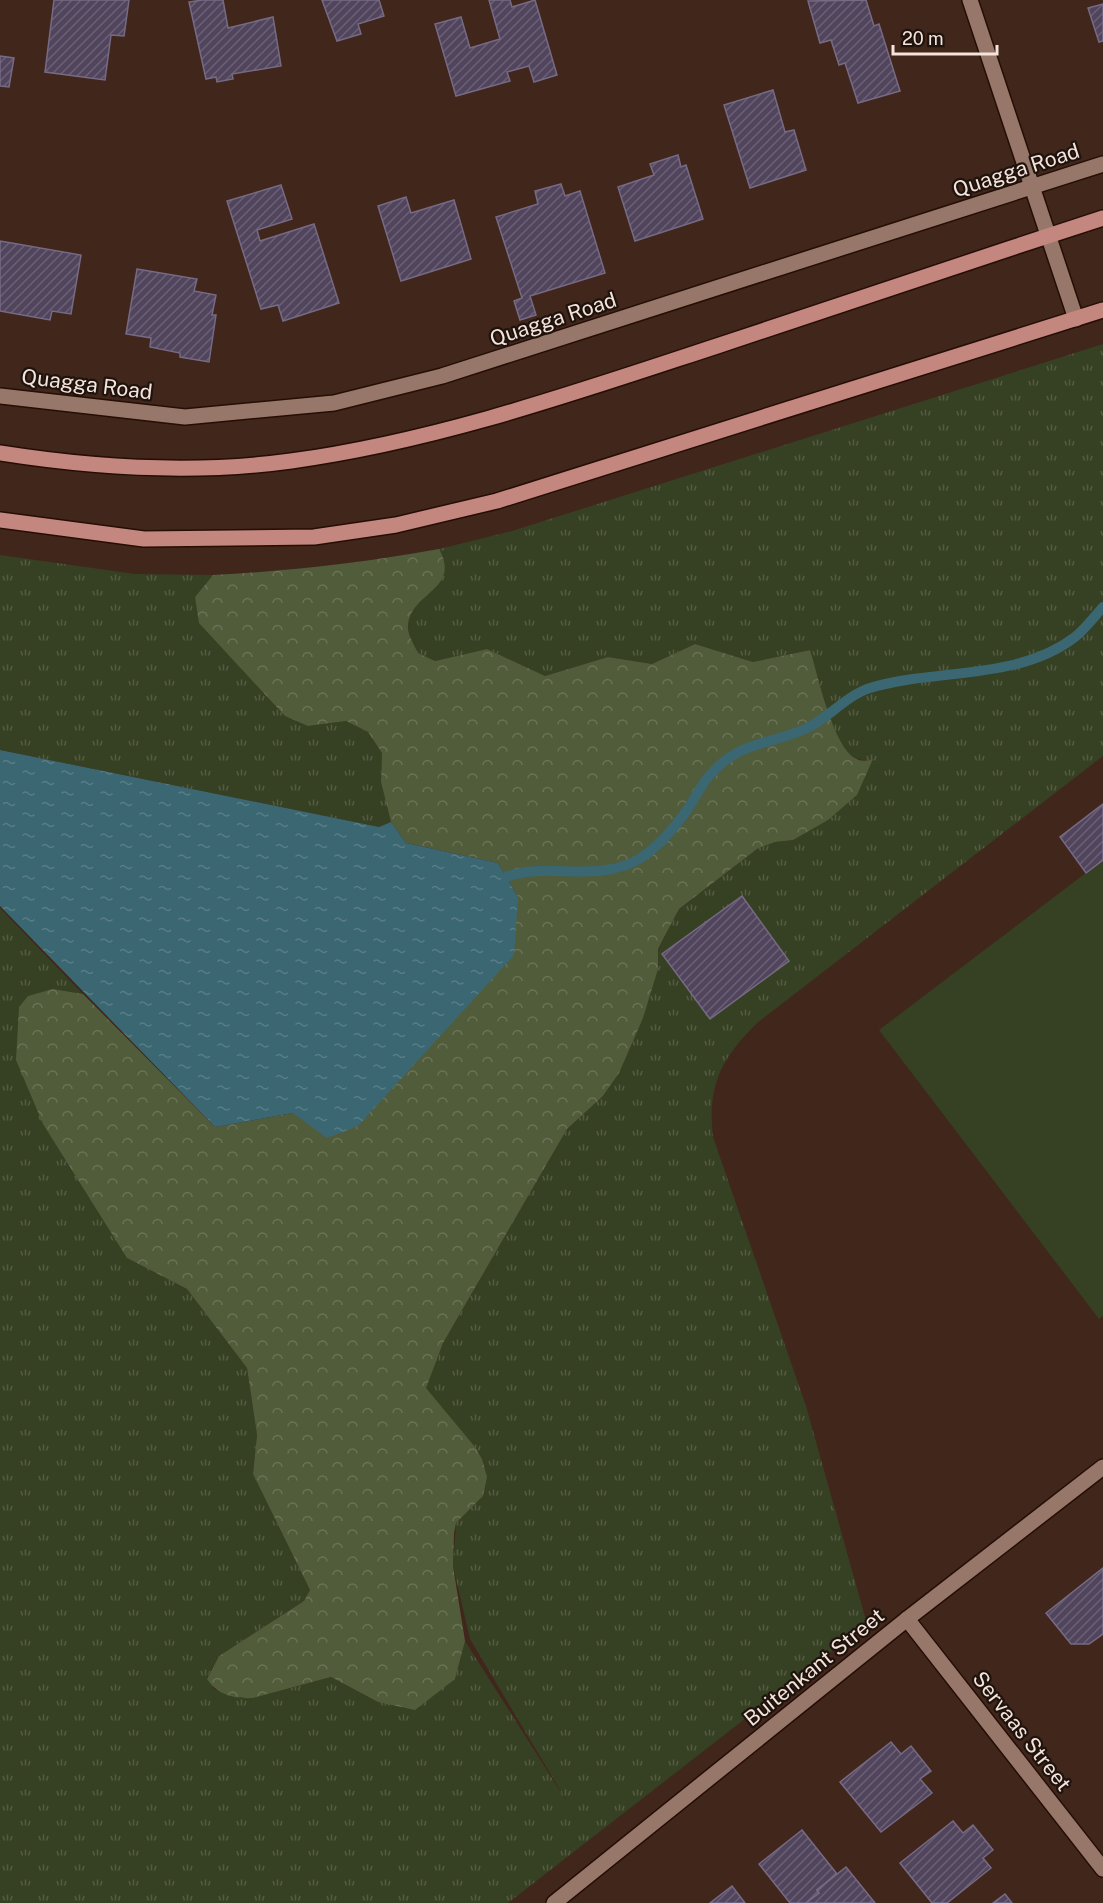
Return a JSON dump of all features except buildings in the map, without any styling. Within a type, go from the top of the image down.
[{"type":"main road","points":[[0,453],[165,468],[224,467],[292,461],[389,442],[470,424],[610,381],[1103,218]]},
{"type":"main road","points":[[0,520],[144,539],[314,537],[396,525],[497,501],[1103,310]]},
{"type":"street","points":[[970,0],[1076,318]]},
{"type":"street","name":"Quagga Road","points":[[0,396],[185,417],[334,403],[442,376],[1103,164]]},
{"type":"street","name":"Buitenkant Street","points":[[554,1903],[907,1619],[1103,1467]]},
{"type":"street","name":"Servaas Street","points":[[907,1619],[1103,1869]]},
{"type":"green space","points":[[1103,344],[1103,756],[757,1023],[726,1061],[719,1074],[712,1102],[713,1137],[806,1406],[867,1624],[508,1903],[0,1903],[0,908],[83,994],[53,989],[127,1258],[187,1289],[247,1368],[257,1435],[253,1474],[310,1590],[304,1601],[219,1656],[207,1678],[214,1689],[240,1698],[253,1698],[331,1677],[378,1702],[455,1679],[465,1641],[569,1805],[470,1639],[453,1566],[456,1523],[483,1496],[475,1447],[425,1388],[443,1343],[567,1129],[602,1097],[658,969],[658,950],[679,909],[757,849],[775,842],[793,840],[872,760],[854,757],[841,744],[809,650],[753,662],[695,644],[652,664],[608,657],[545,676],[487,649],[435,661],[418,653],[408,629],[411,615],[444,574],[444,563],[439,549],[512,531]]},
{"type":"green space","points":[[439,549],[444,563],[444,574],[440,582],[417,605],[408,626],[418,653],[435,661],[487,649],[545,676],[608,657],[652,664],[695,644],[753,662],[810,650],[827,709],[840,740],[855,758],[864,761],[873,759],[857,795],[828,820],[793,840],[775,842],[757,849],[679,909],[658,949],[658,969],[643,1018],[619,1073],[602,1097],[567,1129],[443,1343],[426,1388],[475,1447],[482,1459],[487,1477],[483,1496],[456,1523],[454,1533],[453,1566],[465,1641],[455,1679],[415,1710],[378,1702],[331,1677],[253,1698],[233,1697],[216,1689],[207,1679],[219,1656],[304,1601],[310,1590],[253,1474],[257,1435],[247,1368],[187,1289],[127,1258],[43,1124],[16,1060],[19,1007],[28,996],[53,989],[83,994],[215,1127],[293,1113],[518,897],[498,863],[406,843],[391,822],[381,782],[382,753],[368,732],[346,721],[308,726],[285,716],[199,623],[195,597],[213,575],[326,566]]},
{"type":"green space","points":[[0,555],[135,574],[213,575],[195,597],[308,726],[346,721],[368,732],[382,753],[381,782],[391,822],[379,827],[0,750]]},
{"type":"green space","points":[[1103,860],[1103,1316],[1099,1319],[879,1030]]},
{"type":"water","points":[[0,750],[379,827],[391,822],[406,843],[498,863],[518,897],[514,955],[358,1126],[327,1138],[293,1113],[215,1127],[0,906]]},
{"type":"waterway","points":[[506,877],[538,871],[606,870],[639,859],[671,830],[720,764],[743,750],[805,729],[853,696],[870,688],[895,682],[976,672],[1028,661],[1053,651],[1075,637],[1103,607]]}]
